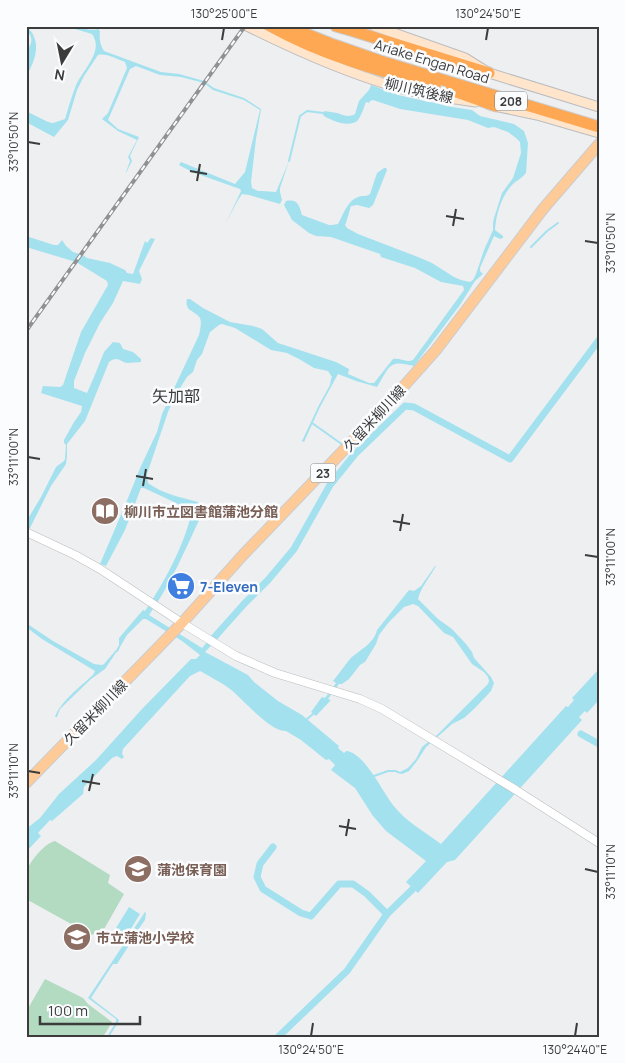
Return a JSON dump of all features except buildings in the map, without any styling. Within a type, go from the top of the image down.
[{"type":"highway","points":[[270,26],[290,33],[350,61],[442,87],[496,106]]},
{"type":"highway","points":[[336,26],[489,73]]},
{"type":"highway","name":"Ariake Engan Road","points":[[290,33],[599,126]]},
{"type":"highway","name":"Ariake Engan Road","points":[[424,73],[599,123]]},
{"type":"main road","points":[[246,26],[290,33]]},
{"type":"main road","points":[[374,26],[465,58],[489,73],[599,107]]},
{"type":"main road","points":[[496,106],[537,115],[599,133]]},
{"type":"main road","name":"久留米柳川線","points":[[26,784],[182,623],[243,555],[388,405],[436,350],[543,210],[599,144]]},
{"type":"street","points":[[26,532],[100,569],[236,656],[299,681],[353,697],[382,709],[599,842]]},
{"type":"green space","points":[[55,841],[110,875],[108,883],[124,894],[103,931],[91,935],[26,899],[26,873],[29,866],[43,848]]},
{"type":"green space","points":[[45,979],[83,998],[112,1022],[103,1037],[26,1037],[26,1012]]},
{"type":"water","points":[[27,26],[36,42],[36,47],[31,68],[26,78],[26,57],[31,43],[31,37],[26,30]]},
{"type":"water","points":[[71,26],[91,30],[98,29],[104,51],[161,72],[179,74],[204,81],[214,88],[244,98],[261,109],[251,182],[252,188],[258,191],[276,192],[289,161],[280,188],[282,200],[280,204],[242,194],[226,223],[241,191],[240,189],[192,172],[179,165],[181,162],[235,184],[245,172],[260,110],[244,100],[213,90],[204,83],[181,77],[160,75],[136,66],[130,69],[108,120],[118,129],[139,137],[130,156],[132,161],[126,173],[130,161],[128,157],[137,140],[118,131],[102,119],[108,113],[127,68],[125,62],[108,56],[98,55],[77,90],[68,120],[54,137],[26,122],[26,108],[28,112],[48,122],[53,123],[65,119],[75,88],[91,61],[96,48],[92,34]]},
{"type":"water","points":[[371,85],[398,95],[472,110],[480,116],[514,124],[524,131],[528,143],[526,173],[514,183],[500,205],[495,230],[503,238],[500,239],[494,236],[480,268],[483,274],[475,281],[460,305],[414,366],[394,364],[388,369],[377,387],[338,374],[304,442],[302,441],[330,385],[332,377],[328,371],[314,368],[287,353],[271,350],[235,328],[222,324],[210,332],[193,372],[187,377],[175,396],[147,474],[148,483],[154,487],[172,495],[198,502],[202,508],[201,516],[177,567],[149,615],[202,648],[215,633],[220,636],[205,652],[248,675],[278,701],[302,715],[339,746],[338,748],[344,753],[346,751],[353,753],[366,765],[398,811],[441,844],[566,706],[568,707],[574,700],[572,698],[599,669],[599,700],[587,713],[585,711],[579,717],[582,720],[455,860],[447,862],[418,893],[406,882],[426,861],[386,831],[373,816],[355,788],[331,770],[335,765],[301,740],[286,731],[272,726],[230,689],[200,671],[190,676],[123,749],[122,754],[124,757],[122,759],[117,756],[112,758],[84,787],[83,794],[52,821],[50,820],[38,833],[41,836],[26,852],[26,829],[40,818],[59,794],[96,760],[191,659],[196,659],[200,655],[182,641],[146,619],[143,619],[127,635],[119,647],[119,638],[143,610],[145,611],[160,588],[184,538],[191,510],[141,488],[125,530],[106,566],[100,564],[157,432],[162,414],[199,335],[200,318],[188,309],[187,299],[230,322],[262,329],[278,343],[336,362],[349,369],[348,374],[369,383],[374,383],[393,359],[413,360],[464,290],[463,286],[441,282],[415,268],[331,237],[316,236],[309,233],[292,220],[284,205],[286,201],[296,202],[302,215],[329,225],[338,224],[351,201],[370,194],[377,173],[384,168],[387,170],[373,205],[369,208],[357,205],[351,206],[345,225],[347,228],[432,263],[461,280],[470,282],[476,274],[493,230],[494,218],[502,193],[513,178],[521,153],[520,142],[508,132],[494,127],[488,128],[468,120],[400,109],[373,100],[369,103],[366,102],[360,117],[353,123],[339,122],[323,115],[324,111],[348,116],[355,114],[359,101]]},
{"type":"water","points":[[26,236],[54,245],[58,245],[62,240],[73,252],[87,258],[110,263],[125,270],[127,273],[133,274],[145,241],[147,243],[151,238],[155,239],[139,271],[142,279],[140,284],[123,281],[85,353],[74,381],[74,388],[87,393],[104,352],[113,342],[120,343],[123,349],[133,352],[141,359],[141,362],[128,363],[114,359],[109,362],[85,421],[67,444],[66,464],[51,486],[26,533],[26,522],[56,467],[65,459],[66,445],[64,440],[81,412],[82,406],[41,393],[43,386],[60,387],[63,385],[81,332],[108,285],[107,281],[76,262],[26,247]]},
{"type":"water","points":[[435,566],[418,599],[466,644],[474,658],[494,683],[491,691],[475,708],[464,718],[452,724],[426,747],[409,771],[402,774],[395,771],[400,772],[408,768],[416,759],[422,747],[438,734],[489,681],[484,672],[472,664],[453,637],[444,633],[418,606],[413,604],[404,607],[379,635],[365,662],[360,665],[349,679],[339,684],[328,699],[331,700],[316,716],[311,712],[322,697],[325,698],[336,683],[333,681],[350,659],[370,643],[377,630],[409,590],[414,591],[421,586]]},
{"type":"water","points":[[26,623],[94,664],[104,664],[117,651],[105,669],[91,679],[60,709],[57,717],[55,717],[61,706],[95,671],[42,639],[26,627]]},
{"type":"water","points":[[129,907],[140,914],[127,935],[116,928]]},
{"type":"water","points":[[145,912],[145,920],[117,964],[113,964],[91,998],[119,1021],[109,1037],[107,1037],[116,1019],[88,998]]},
{"type":"waterway","points":[[289,161],[300,116],[307,111],[323,113]]},
{"type":"waterway","points":[[531,247],[558,223]]},
{"type":"waterway","points":[[211,641],[294,549],[330,485],[355,454],[405,406],[414,407],[510,459],[599,340]]},
{"type":"waterway","points":[[312,423],[343,445]]},
{"type":"waterway","points":[[349,449],[355,454]]},
{"type":"waterway","points":[[117,651],[119,647]]},
{"type":"waterway","points":[[307,719],[313,714]]},
{"type":"waterway","points":[[581,734],[599,744]]},
{"type":"waterway","points":[[374,776],[388,771],[395,771]]},
{"type":"waterway","points":[[273,847],[260,864],[257,877],[263,889],[301,913],[311,916],[339,884],[353,884],[367,894],[387,914]]},
{"type":"waterway","points":[[278,1037],[347,971],[387,914],[419,883]]},
{"type":"railway","points":[[26,331],[245,26]]},
{"type":"place","name":"柳川市立図書館蒲池分館","points":[[105,511]]},
{"type":"place","name":"7-Eleven","points":[[181,586]]},
{"type":"place","name":"蒲池保育園","points":[[138,869]]},
{"type":"place","name":"市立蒲池小学校","points":[[77,937]]},
{"type":"district","name":"矢加部","points":[[176,396]]}]
